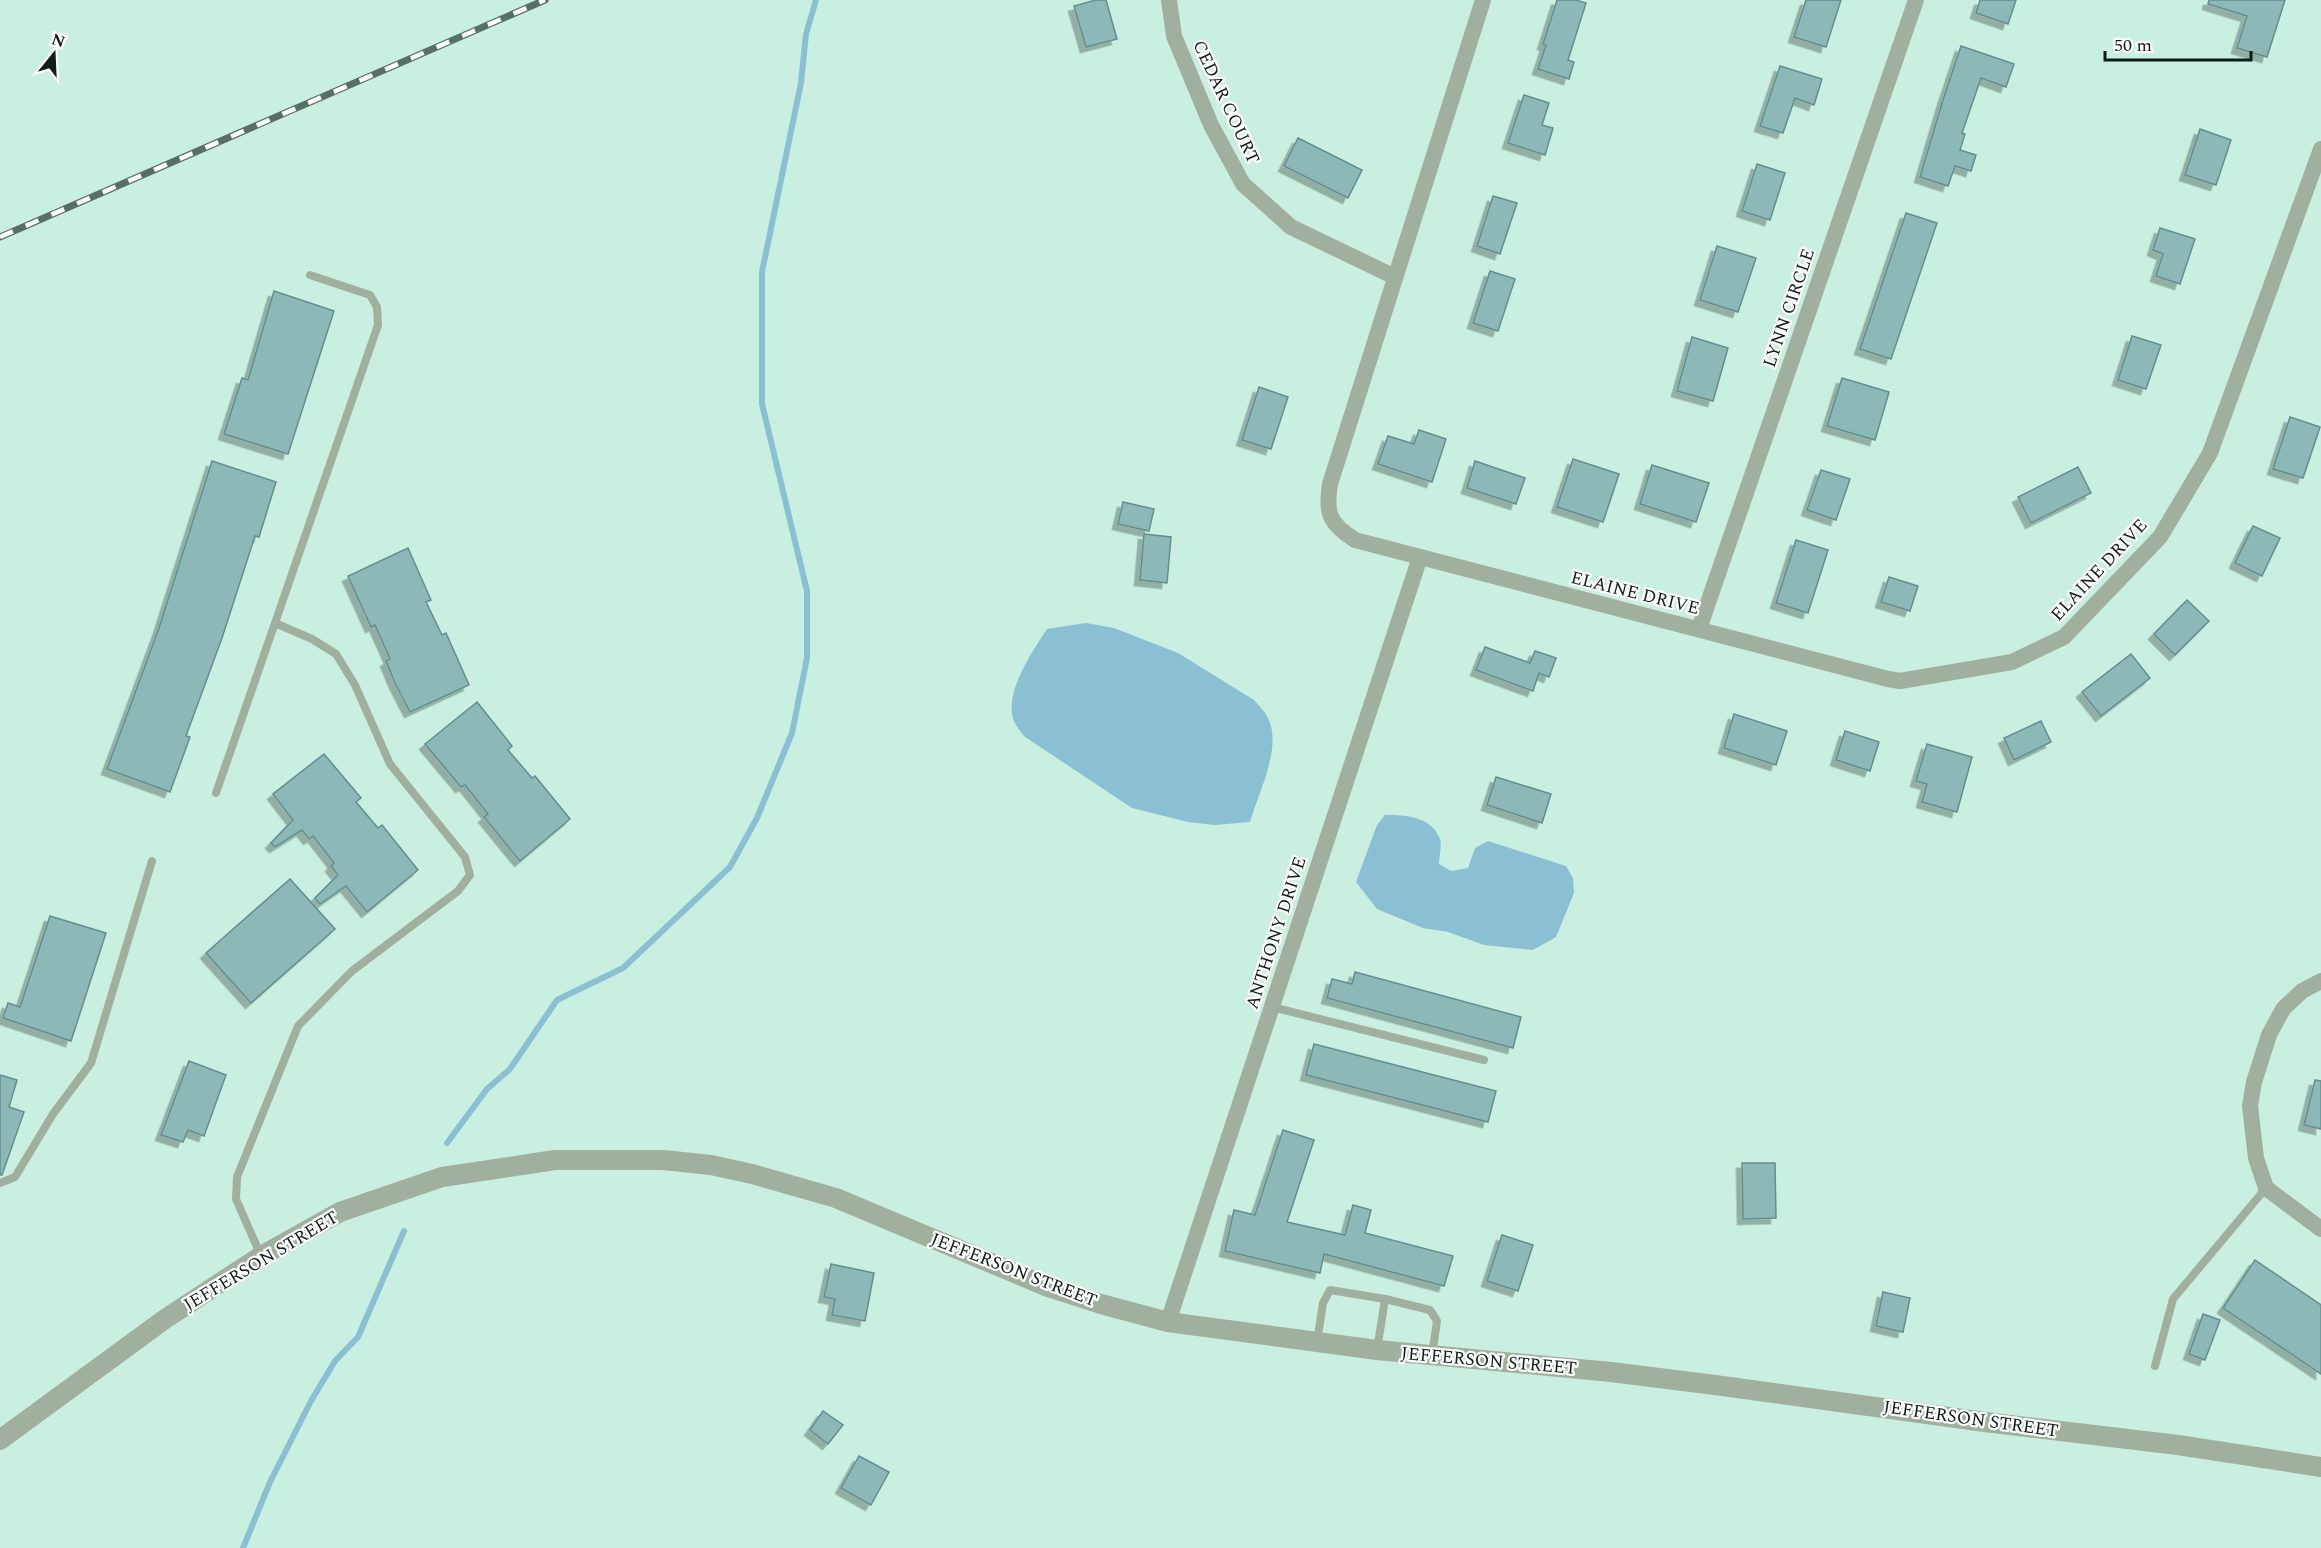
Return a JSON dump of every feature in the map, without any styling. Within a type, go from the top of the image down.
[{"type":"street","name":"CEDAR COURT","points":[[1169,0],[1174,36],[1211,124],[1243,184],[1291,227],[1395,277]]},
{"type":"street","points":[[1420,557],[1355,540],[1339,530],[1330,518],[1327,501],[1330,484],[1484,0]]},
{"type":"street","name":"LYNN CIRCLE","points":[[1700,629],[1916,0]]},
{"type":"street","name":"ELAINE DRIVE","points":[[1420,557],[1900,681],[2012,662],[2064,636],[2160,537],[2210,453],[2321,149]]},
{"type":"street","name":"ANTHONY DRIVE","points":[[1168,1322],[1420,557]]},
{"type":"street","points":[[2321,981],[2302,991],[2283,1009],[2269,1035],[2254,1082],[2250,1106],[2256,1158],[2266,1188],[2321,1229]]},
{"type":"street","name":"JEFFERSON STREET","points":[[0,1440],[165,1319],[261,1256],[340,1212],[442,1177],[555,1160],[663,1160],[711,1165],[836,1198],[1048,1287],[1168,1322],[1377,1350],[1657,1377],[2178,1445],[2321,1467]]},
{"type":"lane","points":[[216,794],[378,325],[377,307],[370,294],[310,275]]},
{"type":"lane","points":[[261,1256],[236,1199],[237,1177],[298,1026],[352,971],[458,891],[470,875],[465,857],[390,764],[355,685],[336,654],[312,639],[275,623]]},
{"type":"lane","points":[[0,1183],[15,1177],[53,1114],[91,1063],[152,861]]},
{"type":"lane","points":[[1272,1007],[1484,1060]]},
{"type":"lane","points":[[2155,1366],[2173,1299],[2266,1188]]},
{"type":"lane","points":[[1317,1342],[1323,1303],[1330,1290],[1385,1299],[1431,1310],[1437,1322],[1432,1356]]},
{"type":"lane","points":[[1377,1350],[1385,1299]]},
{"type":"water","points":[[1086,623],[1114,628],[1178,653],[1254,700],[1263,710],[1270,723],[1272,747],[1267,773],[1250,822],[1215,825],[1188,822],[1132,808],[1025,737],[1015,723],[1012,710],[1016,685],[1021,673],[1047,629]]},
{"type":"water","points":[[1385,815],[1417,818],[1431,826],[1440,839],[1439,864],[1451,871],[1468,868],[1475,848],[1488,841],[1566,866],[1573,878],[1574,893],[1556,937],[1533,950],[1484,945],[1448,932],[1423,928],[1377,909],[1356,882],[1377,825]]},
{"type":"building","points":[[1096,0],[1106,0],[1117,39],[1086,47],[1074,6]]},
{"type":"building","points":[[1557,0],[1576,0],[1586,3],[1568,60],[1574,62],[1569,79],[1538,69],[1546,45],[1543,44]]},
{"type":"building","points":[[1806,0],[1841,0],[1826,47],[1794,37]]},
{"type":"building","points":[[1980,0],[2016,0],[2008,24],[1976,13]]},
{"type":"building","points":[[2209,0],[2285,0],[2267,57],[2237,48],[2247,16],[2208,4]]},
{"type":"building","points":[[1961,46],[2014,64],[2006,87],[1981,78],[1962,133],[1965,134],[1960,150],[1976,155],[1971,171],[1955,166],[1948,186],[1920,177]]},
{"type":"building","points":[[1780,66],[1822,79],[1814,105],[1795,98],[1783,133],[1760,126]]},
{"type":"building","points":[[1524,95],[1549,103],[1542,125],[1553,128],[1545,155],[1508,143]]},
{"type":"building","points":[[2200,129],[2231,140],[2216,185],[2185,175]]},
{"type":"building","points":[[1298,138],[1362,170],[1348,198],[1284,166]]},
{"type":"building","points":[[1757,164],[1785,173],[1770,220],[1742,211]]},
{"type":"building","points":[[1493,196],[1517,203],[1500,254],[1477,246]]},
{"type":"building","points":[[1906,213],[1937,223],[1891,359],[1860,349]]},
{"type":"building","points":[[2160,228],[2195,239],[2180,284],[2156,276],[2163,254],[2153,250]]},
{"type":"building","points":[[1717,246],[1756,258],[1738,312],[1700,300]]},
{"type":"building","points":[[1490,271],[1515,279],[1498,331],[1473,323]]},
{"type":"building","points":[[274,291],[334,311],[288,454],[224,434],[242,378],[248,380]]},
{"type":"building","points":[[2132,336],[2161,345],[2146,389],[2118,380]]},
{"type":"building","points":[[1692,337],[1728,348],[1713,401],[1677,391]]},
{"type":"building","points":[[1842,378],[1889,392],[1875,440],[1827,426]]},
{"type":"building","points":[[1259,387],[1288,397],[1271,449],[1242,440]]},
{"type":"building","points":[[2290,417],[2320,427],[2303,478],[2273,469]]},
{"type":"building","points":[[1419,430],[1446,439],[1432,482],[1378,464],[1388,436],[1414,444]]},
{"type":"building","points":[[1573,459],[1619,474],[1603,522],[1557,507]]},
{"type":"building","points":[[212,461],[276,482],[259,537],[255,536],[222,638],[186,736],[190,737],[170,792],[107,769],[159,628]]},
{"type":"building","points":[[1475,461],[1525,478],[1516,504],[1467,488]]},
{"type":"building","points":[[1652,465],[1709,483],[1696,522],[1640,504]]},
{"type":"building","points":[[2078,467],[2091,493],[2031,523],[2018,497]]},
{"type":"building","points":[[1821,470],[1850,479],[1836,520],[1807,510]]},
{"type":"building","points":[[1123,502],[1154,509],[1149,531],[1118,524]]},
{"type":"building","points":[[2253,526],[2280,538],[2262,576],[2235,563]]},
{"type":"building","points":[[1144,534],[1171,537],[1167,583],[1140,580]]},
{"type":"building","points":[[1796,540],[1828,550],[1808,613],[1776,603]]},
{"type":"building","points":[[408,548],[431,600],[426,602],[442,635],[446,633],[469,685],[410,712],[386,661],[390,659],[375,625],[371,627],[348,576]]},
{"type":"building","points":[[1889,577],[1918,586],[1910,611],[1881,602]]},
{"type":"building","points":[[2187,600],[2209,621],[2175,655],[2154,634]]},
{"type":"building","points":[[1485,647],[1530,663],[1535,651],[1556,658],[1549,677],[1539,673],[1533,691],[1476,670]]},
{"type":"building","points":[[2131,654],[2150,678],[2101,716],[2082,692]]},
{"type":"building","points":[[477,702],[512,746],[508,750],[532,778],[535,776],[570,819],[520,861],[484,817],[488,814],[465,785],[461,787],[425,744]]},
{"type":"building","points":[[1734,714],[1787,731],[1776,765],[1724,748]]},
{"type":"building","points":[[2041,721],[2051,742],[2014,760],[2004,738]]},
{"type":"building","points":[[1845,731],[1879,742],[1870,771],[1836,760]]},
{"type":"building","points":[[1927,744],[1972,757],[1957,812],[1922,802],[1927,784],[1916,781]]},
{"type":"building","points":[[324,754],[361,798],[356,802],[378,828],[382,825],[418,870],[367,912],[346,886],[320,904],[315,898],[338,875],[331,866],[334,863],[313,836],[309,839],[302,830],[275,847],[271,843],[293,820],[273,794]]},
{"type":"building","points":[[1496,777],[1551,794],[1542,823],[1487,805]]},
{"type":"building","points":[[290,879],[335,929],[251,1003],[206,953]]},
{"type":"building","points":[[50,916],[106,933],[71,1041],[3,1018],[8,1003],[20,1007]]},
{"type":"building","points":[[1355,972],[1521,1017],[1513,1048],[1327,998],[1332,979],[1352,984]]},
{"type":"building","points":[[1314,1044],[1496,1091],[1488,1122],[1306,1075]]},
{"type":"building","points":[[189,1061],[226,1075],[204,1136],[188,1130],[183,1142],[161,1135]]},
{"type":"building","points":[[0,1075],[17,1080],[9,1107],[24,1112],[2,1175],[0,1175]]},
{"type":"building","points":[[2315,1080],[2321,1081],[2321,1129],[2304,1125]]},
{"type":"building","points":[[1283,1130],[1314,1140],[1287,1222],[1345,1235],[1353,1205],[1371,1210],[1365,1233],[1453,1256],[1444,1286],[1324,1254],[1320,1273],[1225,1251],[1234,1210],[1255,1215]]},
{"type":"building","points":[[1742,1163],[1775,1163],[1776,1218],[1743,1219]]},
{"type":"building","points":[[1502,1235],[1533,1245],[1518,1291],[1487,1281]]},
{"type":"building","points":[[2255,1260],[2321,1305],[2321,1374],[2223,1308]]},
{"type":"building","points":[[831,1264],[874,1273],[865,1321],[832,1315],[835,1299],[824,1297]]},
{"type":"building","points":[[1883,1292],[1910,1298],[1903,1332],[1876,1326]]},
{"type":"building","points":[[2203,1314],[2220,1320],[2205,1360],[2189,1354]]},
{"type":"building","points":[[823,1411],[843,1425],[828,1444],[810,1430]]},
{"type":"building","points":[[859,1456],[889,1472],[871,1505],[841,1488]]},
{"type":"waterway","points":[[447,1143],[487,1089],[510,1069],[557,1000],[623,968],[730,867],[757,818],[792,733],[807,658],[807,591],[762,404],[762,272],[801,83],[806,34],[816,0]]},
{"type":"waterway","points":[[243,1548],[270,1482],[311,1401],[335,1361],[358,1337],[404,1231]]},
{"type":"railway","points":[[0,237],[545,0]]}]
